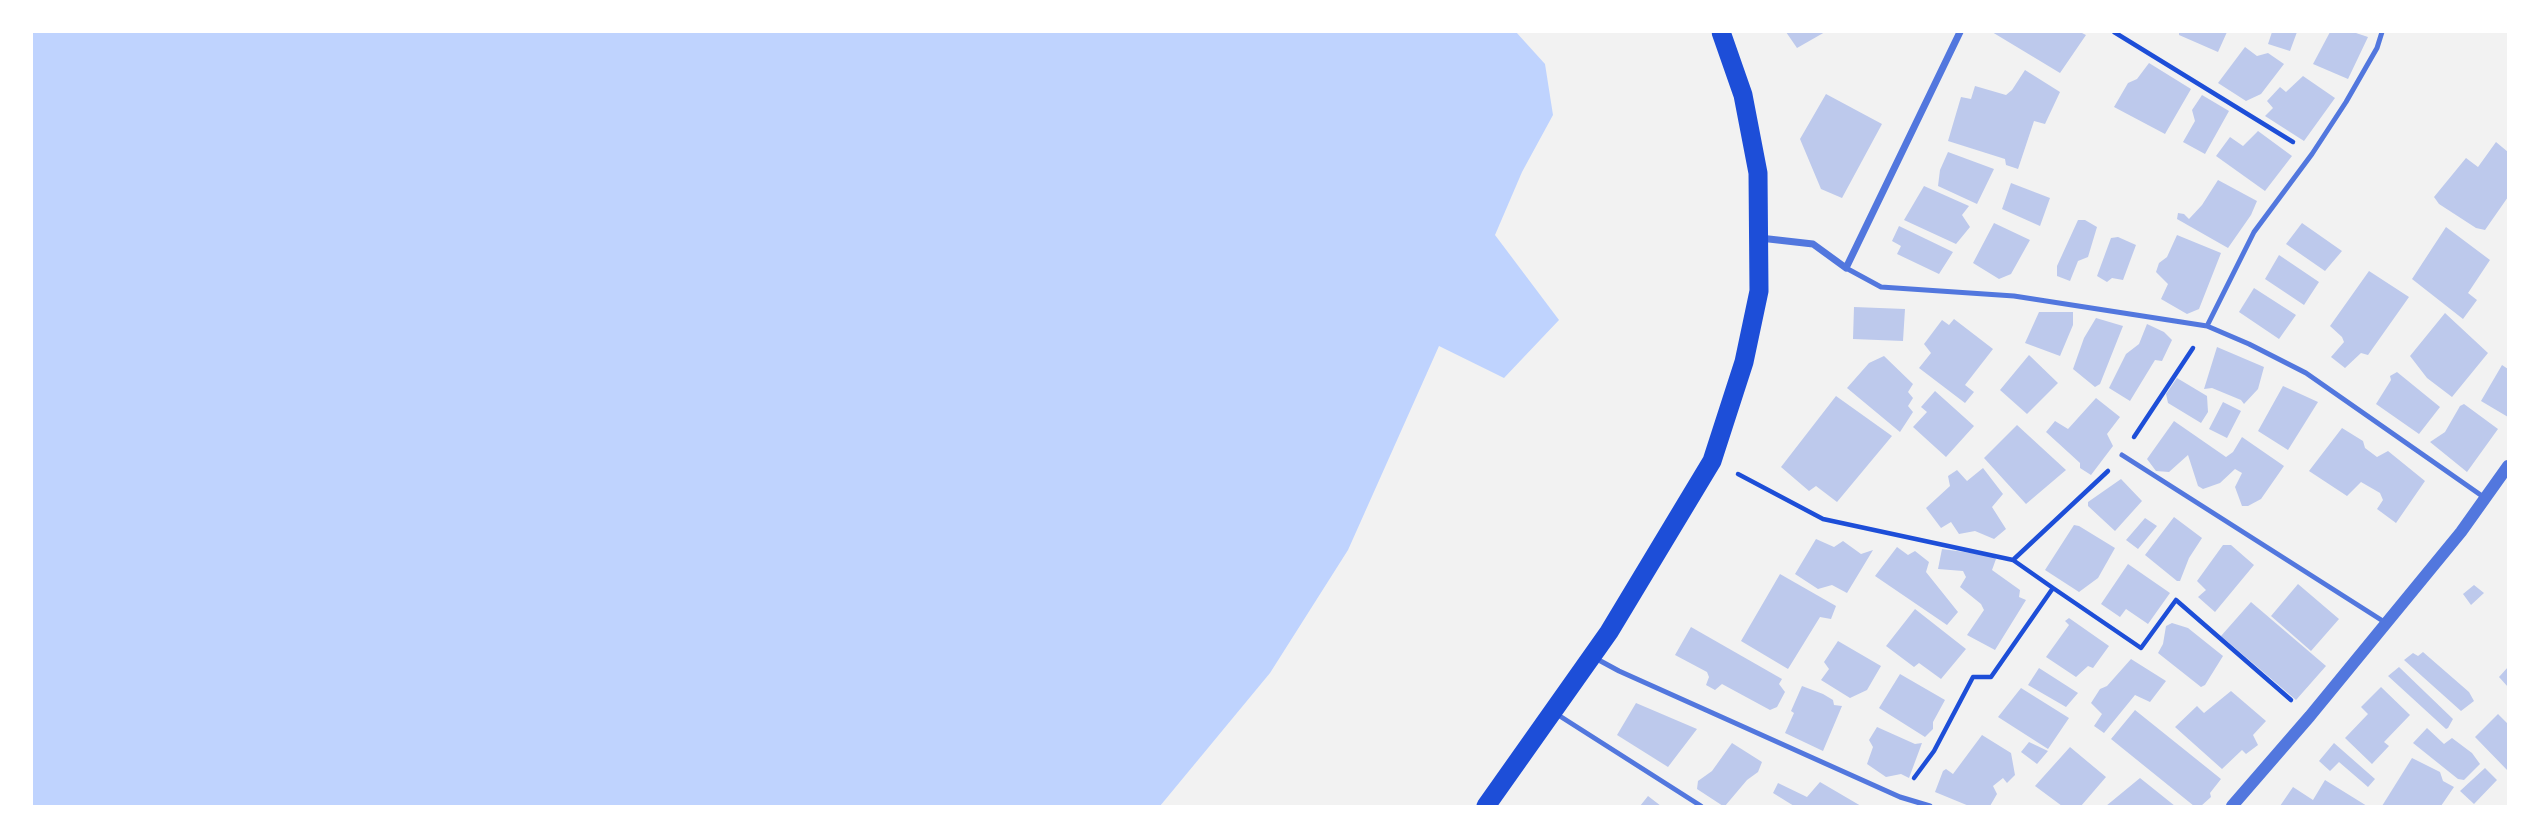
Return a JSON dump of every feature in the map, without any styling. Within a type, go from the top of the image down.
[{"type":"highway","points":[[1486,807],[1609,632],[1712,461],[1744,362],[1759,291],[1758,173],[1743,95],[1721,32]]},
{"type":"street","points":[[1758,238],[1813,244],[1846,268],[1960,32]]},
{"type":"street","points":[[2232,807],[2462,532],[2508,466]]},
{"type":"lane","points":[[2207,326],[2254,232],[2312,154],[2377,48],[2382,32]]},
{"type":"lane","points":[[1846,268],[1881,287],[2014,296],[2207,326],[2306,373],[2485,498]]},
{"type":"lane","points":[[2122,455],[2387,623]]},
{"type":"lane","points":[[1592,656],[1619,671],[1900,797],[1930,807]]},
{"type":"lane","points":[[1553,712],[1701,807]]},
{"type":"path","points":[[2114,32],[2312,154]]},
{"type":"path","points":[[2013,560],[2122,455],[2207,326]]},
{"type":"path","points":[[1712,461],[1823,519],[2013,560],[2141,648],[2176,600],[2310,716]]},
{"type":"path","points":[[1900,797],[1934,751],[1973,677],[1991,677],[2053,588]]},
{"type":"water","points":[[32,32],[1516,32],[1545,64],[1553,115],[1522,172],[1495,235],[1559,320],[1504,378],[1439,346],[1348,550],[1270,673],[1160,806],[32,806]]},
{"type":"building","points":[[1786,32],[1825,32],[1797,48]]},
{"type":"building","points":[[1992,32],[2080,32],[2086,35],[2060,73]]},
{"type":"building","points":[[2179,32],[2227,32],[2218,52],[2179,35]]},
{"type":"building","points":[[2272,32],[2297,32],[2290,51],[2268,44]]},
{"type":"building","points":[[2330,32],[2353,32],[2368,37],[2348,79],[2313,64]]},
{"type":"building","points":[[2245,47],[2257,56],[2268,53],[2284,64],[2261,94],[2246,101],[2218,83]]},
{"type":"building","points":[[2149,63],[2191,89],[2165,134],[2114,107],[2128,83],[2137,79]]},
{"type":"building","points":[[2025,70],[2060,92],[2045,124],[2034,121],[2018,169],[2006,165],[2005,159],[1948,141],[1961,97],[1971,99],[1975,86],[2006,95]]},
{"type":"building","points":[[2303,76],[2335,98],[2304,141],[2265,116],[2273,108],[2267,101],[2280,87],[2286,92]]},
{"type":"building","points":[[1826,94],[1882,124],[1842,198],[1821,189],[1800,139]]},
{"type":"building","points":[[2202,95],[2229,111],[2205,154],[2183,142],[2195,121],[2192,110]]},
{"type":"building","points":[[2258,131],[2292,156],[2265,191],[2216,156],[2230,137],[2243,146]]},
{"type":"building","points":[[2496,142],[2508,152],[2508,197],[2485,230],[2476,228],[2439,204],[2434,197],[2466,158],[2478,167]]},
{"type":"building","points":[[1948,152],[1994,169],[1977,204],[1938,186],[1940,170]]},
{"type":"building","points":[[2218,180],[2257,201],[2251,215],[2228,248],[2177,219],[2178,213],[2189,219]]},
{"type":"building","points":[[2011,183],[2050,198],[2040,226],[2002,209]]},
{"type":"building","points":[[1924,186],[1969,206],[1962,215],[1970,227],[1956,244],[1904,220]]},
{"type":"building","points":[[2078,220],[2085,220],[2097,227],[2088,257],[2078,261],[2070,281],[2057,276],[2057,266]]},
{"type":"building","points":[[1994,223],[2030,240],[2011,274],[1999,279],[1973,263]]},
{"type":"building","points":[[2302,223],[2342,251],[2325,271],[2286,244]]},
{"type":"building","points":[[1899,226],[1953,252],[1939,274],[1897,254],[1901,246],[1892,241]]},
{"type":"building","points":[[2446,227],[2490,260],[2468,293],[2477,300],[2463,319],[2412,279]]},
{"type":"building","points":[[2177,235],[2221,253],[2199,309],[2187,314],[2161,299],[2168,284],[2156,272],[2159,263],[2167,257]]},
{"type":"building","points":[[2118,237],[2136,245],[2123,280],[2112,278],[2107,282],[2097,276],[2111,238]]},
{"type":"building","points":[[2279,255],[2319,282],[2304,305],[2265,279]]},
{"type":"building","points":[[2369,271],[2409,297],[2368,355],[2361,353],[2345,368],[2331,357],[2344,342],[2330,326]]},
{"type":"building","points":[[2254,288],[2296,315],[2279,339],[2239,312]]},
{"type":"building","points":[[1854,307],[1905,309],[1903,341],[1853,339]]},
{"type":"building","points":[[2039,312],[2073,312],[2073,325],[2060,356],[2025,343]]},
{"type":"building","points":[[2445,313],[2488,353],[2452,397],[2427,378],[2410,356]]},
{"type":"building","points":[[2096,318],[2123,326],[2100,384],[2095,387],[2073,369],[2084,338]]},
{"type":"building","points":[[1954,319],[1993,349],[1965,385],[1974,392],[1965,403],[1919,368],[1931,353],[1924,344],[1942,320],[1949,325]]},
{"type":"building","points":[[2147,324],[2164,332],[2172,340],[2162,361],[2155,360],[2130,401],[2109,388],[2126,354],[2139,344]]},
{"type":"building","points":[[2217,347],[2264,367],[2258,389],[2244,404],[2241,400],[2212,388],[2204,389]]},
{"type":"building","points":[[2029,355],[2058,383],[2027,414],[2000,390]]},
{"type":"building","points":[[1884,356],[1913,384],[1908,392],[1913,398],[1908,406],[1913,412],[1900,432],[1847,388],[1869,363]]},
{"type":"building","points":[[2502,365],[2508,369],[2508,417],[2481,401]]},
{"type":"building","points":[[2397,372],[2440,407],[2419,434],[2376,404],[2391,380],[2390,376]]},
{"type":"building","points":[[2177,378],[2207,396],[2208,412],[2201,423],[2168,403],[2166,394]]},
{"type":"building","points":[[2283,386],[2318,402],[2288,450],[2258,431]]},
{"type":"building","points":[[1935,391],[1974,426],[1946,457],[1913,427],[1927,412],[1921,407]]},
{"type":"building","points":[[1836,396],[1892,436],[1837,502],[1816,486],[1809,491],[1781,467]]},
{"type":"building","points":[[2096,398],[2120,417],[2107,434],[2113,446],[2091,475],[2080,468],[2080,463],[2046,432],[2055,421],[2068,429]]},
{"type":"building","points":[[2223,402],[2241,411],[2227,438],[2209,429]]},
{"type":"building","points":[[2464,404],[2498,429],[2467,472],[2430,442],[2445,432],[2460,406]]},
{"type":"building","points":[[2174,421],[2226,457],[2233,452],[2242,437],[2284,466],[2261,499],[2248,506],[2242,506],[2235,487],[2242,473],[2235,469],[2220,483],[2203,489],[2198,486],[2188,455],[2169,472],[2156,471],[2147,459]]},
{"type":"building","points":[[2017,425],[2066,470],[2026,504],[1984,458]]},
{"type":"building","points":[[2342,428],[2363,441],[2365,448],[2377,457],[2388,451],[2425,481],[2396,523],[2377,509],[2383,500],[2380,493],[2361,482],[2347,496],[2309,471]]},
{"type":"building","points":[[1983,468],[2003,494],[1992,507],[2006,529],[1994,539],[1975,531],[1959,534],[1951,522],[1941,528],[1926,508],[1950,486],[1948,476],[1957,470],[1967,481]]},
{"type":"building","points":[[2121,479],[2142,501],[2115,531],[2088,506],[2088,502]]},
{"type":"building","points":[[2174,517],[2202,538],[2189,558],[2180,581],[2145,555]]},
{"type":"building","points":[[2145,518],[2157,526],[2138,549],[2126,540]]},
{"type":"building","points":[[2074,525],[2115,548],[2098,578],[2079,592],[2045,570]]},
{"type":"building","points":[[1816,539],[1834,547],[1843,541],[1861,554],[1873,550],[1847,593],[1832,585],[1818,589],[1795,574]]},
{"type":"building","points":[[2223,545],[2231,545],[2254,565],[2215,612],[2198,597],[2206,590],[2197,581]]},
{"type":"building","points":[[1897,547],[1908,555],[1915,551],[1929,562],[1926,572],[1958,612],[1947,625],[1875,576]]},
{"type":"building","points":[[1942,549],[1994,556],[1996,559],[1992,570],[2020,590],[2019,597],[2026,600],[1995,650],[1967,635],[1984,610],[1981,604],[1960,587],[1966,577],[1963,571],[1938,569]]},
{"type":"building","points":[[2128,564],[2170,593],[2148,624],[2126,609],[2120,617],[2101,604]]},
{"type":"building","points":[[1780,574],[1836,606],[1831,619],[1820,617],[1788,669],[1741,641]]},
{"type":"building","points":[[2298,584],[2339,619],[2311,651],[2271,616]]},
{"type":"building","points":[[2474,585],[2484,593],[2471,605],[2463,594]]},
{"type":"building","points":[[2251,602],[2326,666],[2296,700],[2221,636]]},
{"type":"building","points":[[1915,609],[1966,649],[1941,679],[1919,663],[1914,667],[1886,646]]},
{"type":"building","points":[[2069,618],[2109,646],[2093,668],[2088,666],[2076,677],[2046,657],[2069,625],[2065,621]]},
{"type":"building","points":[[2172,623],[2188,628],[2223,656],[2205,685],[2201,687],[2158,653],[2163,644],[2166,626]]},
{"type":"building","points":[[1691,627],[1782,679],[1779,684],[1785,692],[1777,707],[1770,710],[1722,684],[1715,690],[1706,685],[1709,677],[1707,672],[1675,655]]},
{"type":"building","points":[[1838,641],[1881,666],[1867,690],[1850,698],[1821,680],[1829,669],[1824,662]]},
{"type":"building","points":[[2423,652],[2469,692],[2474,701],[2461,711],[2404,660],[2413,653],[2418,656]]},
{"type":"building","points":[[2131,659],[2166,681],[2150,702],[2135,695],[2104,733],[2094,726],[2102,714],[2091,703],[2100,689],[2107,686]]},
{"type":"building","points":[[2399,667],[2453,719],[2448,728],[2388,676]]},
{"type":"building","points":[[2508,667],[2508,687],[2499,677]]},
{"type":"building","points":[[2039,668],[2078,693],[2066,707],[2028,685]]},
{"type":"building","points":[[1900,674],[1945,700],[1933,722],[1933,729],[1925,737],[1879,708]]},
{"type":"building","points":[[1802,686],[1823,694],[1833,700],[1834,705],[1842,706],[1823,751],[1785,733]]},
{"type":"building","points":[[2381,687],[2410,715],[2384,742],[2389,746],[2372,764],[2345,738],[2368,714],[2361,707]]},
{"type":"building","points":[[2021,688],[2069,718],[2048,749],[1998,717]]},
{"type":"building","points":[[2231,691],[2266,721],[2253,735],[2258,745],[2246,754],[2242,750],[2222,769],[2175,727],[2197,706],[2204,713]]},
{"type":"building","points":[[1636,703],[1697,729],[1668,767],[1617,735]]},
{"type":"building","points":[[2135,710],[2221,779],[2210,793],[2211,797],[2201,806],[2194,806],[2111,739]]},
{"type":"building","points":[[2498,714],[2508,724],[2508,771],[2475,737]]},
{"type":"building","points":[[1877,727],[1915,744],[1922,743],[1909,778],[1901,774],[1886,777],[1867,764],[1873,747],[1869,740]]},
{"type":"building","points":[[2427,728],[2444,744],[2452,738],[2472,753],[2480,764],[2464,780],[2458,779],[2413,743]]},
{"type":"building","points":[[1982,735],[2011,753],[2015,775],[2007,783],[2003,778],[1993,786],[1997,794],[1990,806],[1969,806],[1935,792],[1943,771],[1946,769],[1953,774]]},
{"type":"building","points":[[2029,742],[2048,751],[2037,764],[2021,752]]},
{"type":"building","points":[[1732,743],[1762,762],[1758,772],[1723,806],[1697,789],[1698,781],[1712,771]]},
{"type":"building","points":[[2334,743],[2375,779],[2368,787],[2339,762],[2330,771],[2319,761]]},
{"type":"building","points":[[2070,747],[2106,777],[2081,806],[2062,806],[2035,786]]},
{"type":"building","points":[[2412,758],[2440,772],[2443,781],[2454,787],[2441,806],[2382,806]]},
{"type":"building","points":[[2485,768],[2497,780],[2474,804],[2460,791]]},
{"type":"building","points":[[2140,778],[2175,806],[2106,806]]},
{"type":"building","points":[[2325,780],[2367,806],[2280,806],[2293,787],[2313,800]]},
{"type":"building","points":[[1820,782],[1861,806],[1794,806],[1773,793],[1778,783],[1807,797]]},
{"type":"building","points":[[1648,796],[1661,806],[1640,806]]}]
